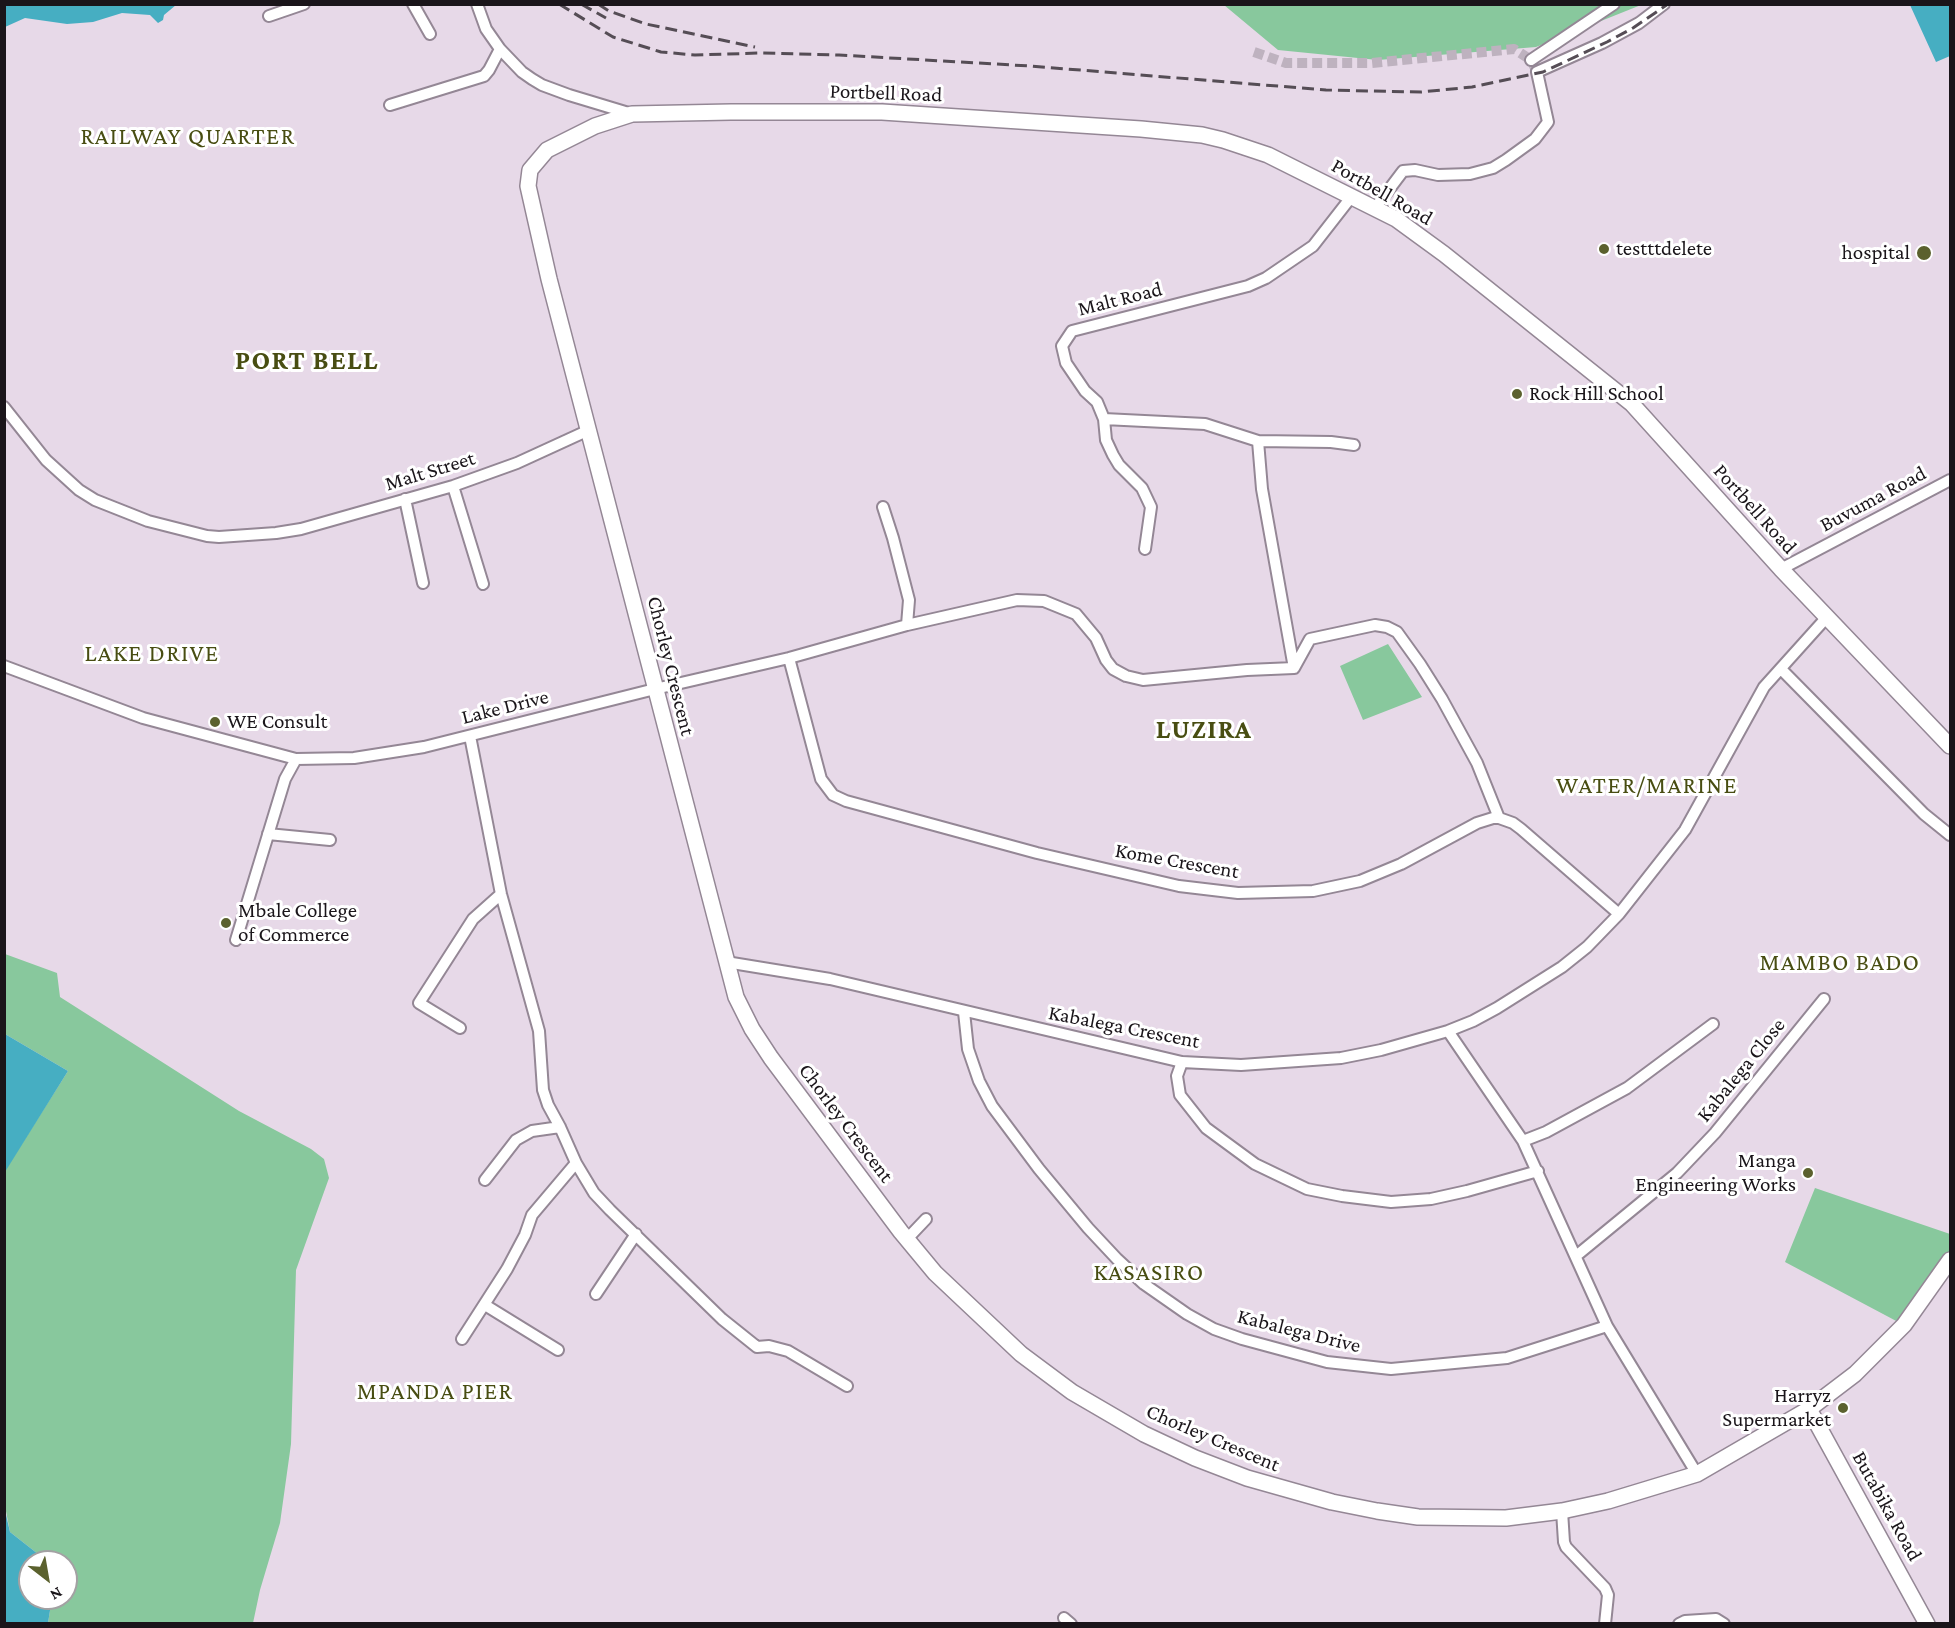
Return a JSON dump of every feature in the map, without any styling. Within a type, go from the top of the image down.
[{"type":"main road","name":"Portbell Road","points":[[632,114],[882,112],[1202,135],[1268,155],[1396,219],[1444,254],[1632,405],[1781,569],[1950,746]]},
{"type":"main road","name":"Chorley Crescent","points":[[632,114],[594,126],[547,150],[532,165],[528,176],[528,186],[549,279],[736,997],[761,1044],[907,1239],[935,1273],[1021,1354],[1072,1392],[1133,1428],[1195,1458],[1247,1478],[1283,1489],[1377,1511],[1418,1517],[1506,1518],[1562,1511],[1608,1501],[1697,1474],[1809,1409],[1855,1374],[1904,1325],[1950,1260]]},
{"type":"main road","name":"Butabika Road","points":[[1809,1409],[1927,1623]]},
{"type":"street","points":[[269,16],[304,4]]},
{"type":"street","points":[[413,4],[430,34]]},
{"type":"street","points":[[477,4],[486,29],[500,49],[522,72],[542,86],[632,114]]},
{"type":"street","points":[[1531,60],[1614,4]]},
{"type":"street","points":[[1375,208],[1403,171],[1415,170],[1438,175],[1470,174],[1493,168],[1506,160],[1535,139],[1548,122],[1537,72],[1602,44],[1639,23],[1664,4]]},
{"type":"street","points":[[390,105],[484,76],[500,49]]},
{"type":"street","name":"Malt Road","points":[[1145,549],[1151,507],[1142,488],[1113,456],[1106,440],[1104,418],[1097,402],[1085,392],[1066,363],[1062,346],[1071,332],[1256,283],[1281,269],[1313,246],[1352,196]]},
{"type":"street","name":"Malt Street","points":[[4,407],[46,460],[79,490],[111,508],[148,521],[207,536],[235,537],[301,529],[453,486],[517,463],[589,430]]},
{"type":"street","points":[[1104,418],[1140,422],[1195,423],[1258,441],[1331,442],[1354,445]]},
{"type":"street","points":[[1258,441],[1262,489],[1294,669]]},
{"type":"street","name":"Buvuma Road","points":[[1781,569],[1950,480]]},
{"type":"street","points":[[453,486],[483,584]]},
{"type":"street","points":[[405,499],[423,583]]},
{"type":"street","points":[[883,507],[909,600],[907,625]]},
{"type":"street","name":"Lake Drive","points":[[4,666],[143,718],[296,759],[354,758],[424,747],[789,658],[907,625],[1017,600],[1044,601],[1077,614],[1096,638],[1110,666],[1120,673],[1143,680],[1247,670],[1294,669]]},
{"type":"street","name":"Kabalega Crescent","points":[[726,962],[830,979],[1182,1062],[1240,1065],[1341,1058],[1381,1050],[1448,1031],[1497,1008],[1554,972],[1587,947],[1619,914],[1685,830],[1764,687],[1827,617]]},
{"type":"street","points":[[1294,669],[1307,641],[1315,637],[1371,625],[1388,627],[1397,632],[1442,699],[1477,763],[1499,818],[1521,829],[1619,914]]},
{"type":"street","name":"Kome Crescent","points":[[789,658],[821,779],[833,795],[846,801],[1037,853],[1179,886],[1225,892],[1313,891],[1360,881],[1401,864],[1477,823],[1499,818]]},
{"type":"street","points":[[1780,669],[1924,814],[1950,836]]},
{"type":"street","points":[[470,736],[501,894],[539,1030],[543,1090],[576,1163],[594,1192],[722,1319],[757,1347],[769,1346],[788,1350],[846,1386]]},
{"type":"street","points":[[236,940],[285,779],[296,759]]},
{"type":"street","points":[[268,834],[330,840]]},
{"type":"street","points":[[460,1028],[419,1003],[473,920],[501,894]]},
{"type":"street","name":"Kabalega Close","points":[[1576,1256],[1677,1173],[1730,1115],[1824,999]]},
{"type":"street","name":"Kabalega Drive","points":[[964,1012],[968,1049],[979,1081],[992,1107],[1033,1161],[1117,1259],[1164,1300],[1214,1329],[1252,1342],[1327,1362],[1391,1369],[1507,1358],[1607,1326]]},
{"type":"street","points":[[1523,1141],[1546,1132],[1627,1088],[1713,1024]]},
{"type":"street","points":[[1448,1031],[1523,1141],[1607,1326],[1697,1474]]},
{"type":"street","points":[[1182,1062],[1177,1076],[1180,1095],[1206,1128],[1255,1164],[1307,1189],[1391,1202],[1431,1199],[1538,1171]]},
{"type":"street","points":[[486,1180],[516,1140],[532,1131],[560,1127]]},
{"type":"street","points":[[462,1339],[485,1305],[525,1234],[532,1215],[576,1163]]},
{"type":"street","points":[[907,1239],[926,1220]]},
{"type":"street","points":[[596,1294],[636,1234]]},
{"type":"street","points":[[485,1305],[558,1350]]},
{"type":"street","points":[[1562,1511],[1566,1547],[1605,1588],[1608,1595],[1605,1623]]},
{"type":"street","points":[[1679,1623],[1716,1619],[1724,1623]]},
{"type":"green space","points":[[1224,5],[1641,5],[1536,47],[1378,60],[1278,50]]},
{"type":"green space","points":[[1388,644],[1422,697],[1363,720],[1340,666]]},
{"type":"green space","points":[[5,954],[57,973],[60,997],[239,1111],[311,1149],[324,1159],[329,1178],[296,1270],[291,1444],[280,1523],[260,1590],[253,1623],[48,1623],[50,1610],[78,1610],[78,1550],[33,1550],[10,1532],[5,1506],[4,1172],[68,1071],[5,1034]]},
{"type":"green space","points":[[1815,1188],[1950,1234],[1950,1251],[1900,1323],[1785,1262]]},
{"type":"water","points":[[5,4],[176,5],[158,23],[150,15],[122,13],[93,22],[67,24],[25,18],[5,27]]},
{"type":"water","points":[[1910,5],[1950,5],[1950,56],[1936,62]]},
{"type":"water","points":[[5,1034],[68,1071],[5,1172]]},
{"type":"water","points":[[4,1506],[10,1532],[33,1550],[18,1550],[18,1610],[50,1610],[48,1623],[5,1623]]},
{"type":"tunnel","points":[[1254,52],[1286,63],[1372,63],[1514,49],[1531,60],[1537,72]]},
{"type":"railway","points":[[559,4],[613,37],[661,52],[695,55],[761,53],[839,55],[1030,66],[1326,90],[1421,92],[1472,87],[1543,72],[1633,28],[1668,4]]},
{"type":"railway","points":[[581,4],[606,18]]},
{"type":"railway","points":[[598,4],[609,11],[646,24],[755,47]]},
{"type":"place","name":"testttdelete","points":[[1604,249]]},
{"type":"place","name":"hospital","points":[[1924,253]]},
{"type":"place","name":"Rock Hill School","points":[[1517,394]]},
{"type":"place","name":"WE Consult","points":[[215,722]]},
{"type":"place","name":"Mbale College of Commerce","points":[[226,923]]},
{"type":"place","name":"Manga Engineering Works","points":[[1808,1173]]},
{"type":"place","name":"Harryz Supermarket","points":[[1843,1408]]},
{"type":"district","name":"RAILWAY QUARTER","points":[[188,137]]},
{"type":"district","name":"PORT BELL","points":[[307,361]]},
{"type":"district","name":"LAKE DRIVE","points":[[152,654]]},
{"type":"district","name":"LUZIRA","points":[[1204,730]]},
{"type":"district","name":"WATER/MARINE","points":[[1647,786]]},
{"type":"district","name":"MAMBO BADO","points":[[1840,963]]},
{"type":"district","name":"KASASIRO","points":[[1149,1273]]},
{"type":"district","name":"MPANDA PIER","points":[[435,1392]]}]
